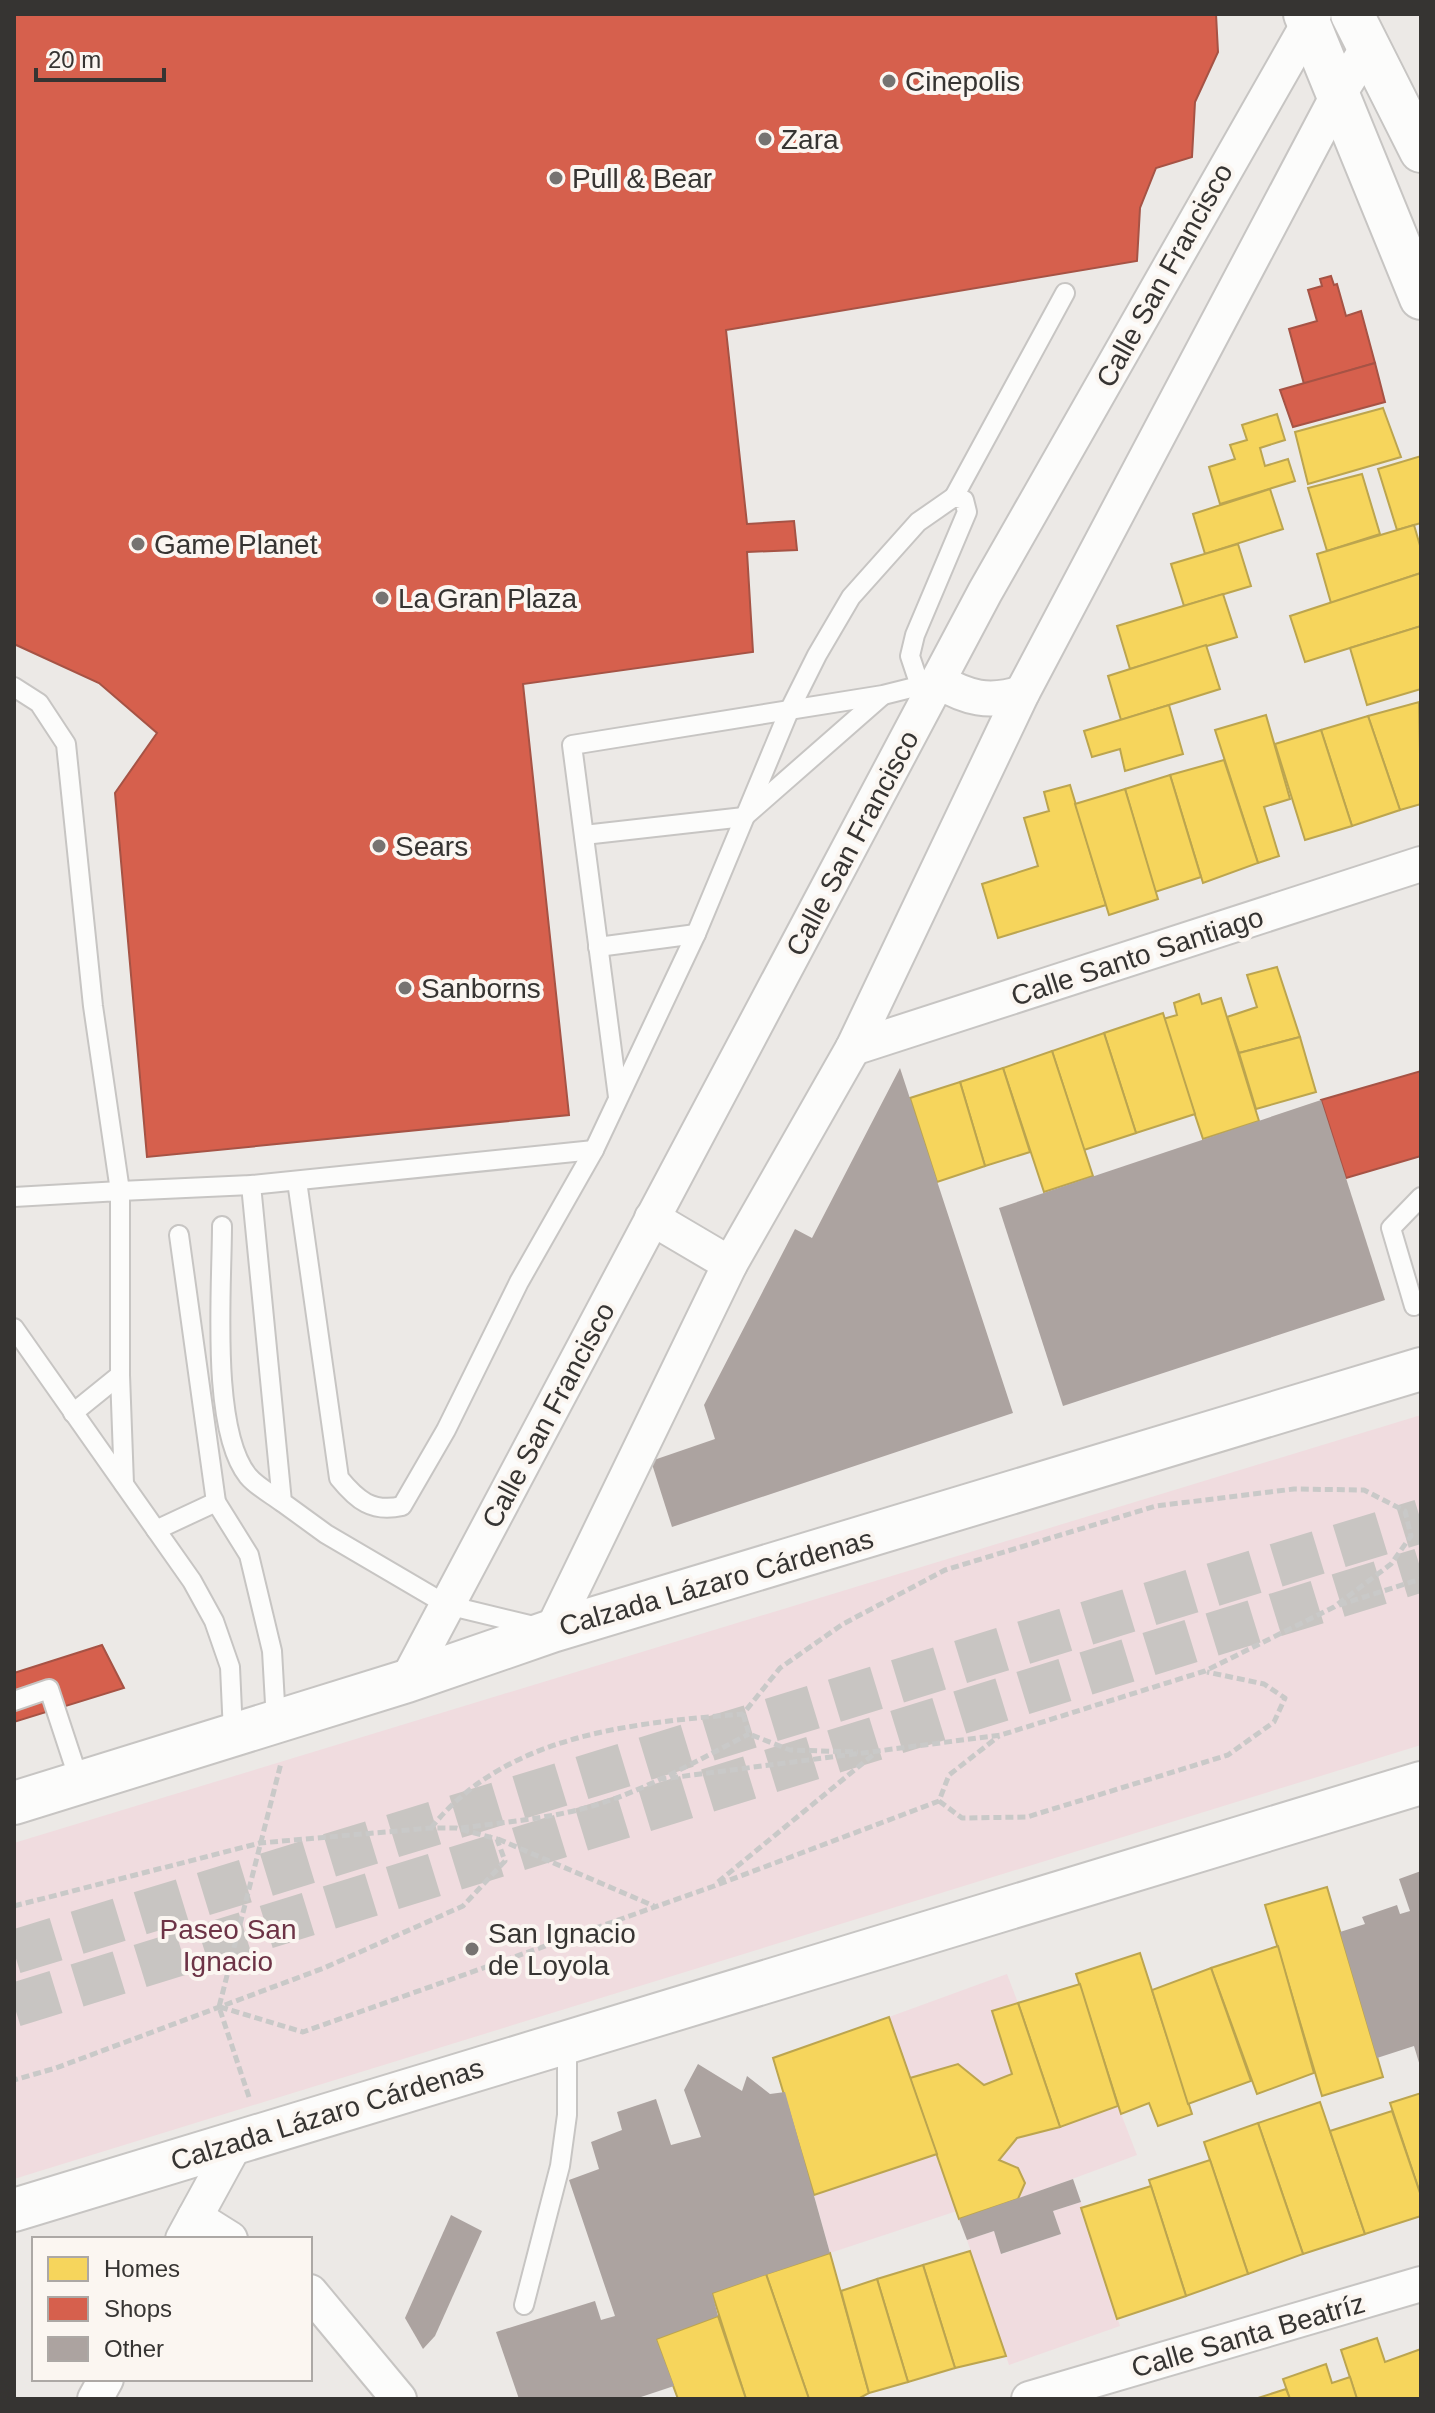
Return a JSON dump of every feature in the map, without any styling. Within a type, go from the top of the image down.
[{"type":"street","points":[[1308,17],[1337,97],[1421,298]]},
{"type":"street","name":"Calle San Francisco","points":[[407,1681],[929,684],[1308,17]]},
{"type":"street","points":[[552,1631],[730,1264],[853,1048],[1022,693],[1337,97],[1361,29]]},
{"type":"street","points":[[1361,29],[1421,151]]},
{"type":"street","points":[[929,684],[980,699],[1000,700],[1022,693]]},
{"type":"street","name":"Calle Santo Santiago","points":[[853,1048],[1421,864]]},
{"type":"street","points":[[652,1218],[730,1264]]},
{"type":"street","name":"Calzada Lázaro Cárdenas","points":[[14,1803],[407,1681],[552,1631],[1421,1369]]},
{"type":"street","points":[[1359,1802],[1380,1782],[1421,1768]]},
{"type":"street","name":"Calzada Lázaro Cárdenas","points":[[14,2210],[1421,1783]]},
{"type":"street","points":[[223,2237],[189,2228],[249,2138]]},
{"type":"street","name":"Calle Santa Beatríz","points":[[1029,2399],[1421,2284]]},
{"type":"street","points":[[312,2294],[399,2399]]},
{"type":"street","points":[[95,2399],[105,2381]]},
{"type":"lane","points":[[297,1181],[339,1478],[359,1502],[386,1510],[402,1506],[446,1430],[519,1282],[594,1150],[696,934],[789,711],[851,597],[918,522],[954,497],[1065,293]]},
{"type":"lane","points":[[618,1098],[572,745],[883,695],[929,684],[910,656],[915,635],[967,512],[964,500],[954,497]]},
{"type":"lane","points":[[14,687],[39,703],[66,744],[93,1006],[120,1191],[120,1375],[124,1484]]},
{"type":"lane","points":[[584,835],[744,817],[883,695]]},
{"type":"lane","points":[[598,947],[696,934]]},
{"type":"lane","points":[[14,1197],[251,1185],[594,1150]]},
{"type":"lane","points":[[251,1185],[282,1502]]},
{"type":"lane","points":[[1419,1309],[1391,1228],[1421,1197]]},
{"type":"lane","points":[[222,1226],[222,1382],[233,1451],[248,1477],[326,1534],[447,1605],[552,1631]]},
{"type":"lane","points":[[179,1235],[216,1502],[249,1555],[285,1718]]},
{"type":"lane","points":[[14,1328],[192,1581],[214,1621],[230,1667],[233,1733]]},
{"type":"lane","points":[[73,1413],[120,1375]]},
{"type":"lane","points":[[156,1530],[216,1502]]},
{"type":"lane","points":[[14,1701],[49,1689],[80,1783]]},
{"type":"lane","points":[[524,2305],[560,2166],[567,2115],[567,2041]]},
{"type":"path","points":[[431,1828],[449,1805],[515,1761],[579,1736],[643,1722],[743,1714],[780,1668],[843,1624],[945,1570],[1156,1506],[1294,1489],[1350,1489],[1364,1490],[1405,1511],[1411,1536],[1391,1564],[1334,1607]]},
{"type":"path","points":[[662,1779],[1001,1735],[1205,1671],[1334,1607],[1421,1579]]},
{"type":"path","points":[[939,1801],[962,1818],[1027,1817],[1228,1755],[1274,1722],[1285,1698],[1264,1684],[1205,1671]]},
{"type":"path","points":[[743,1714],[749,1734]]},
{"type":"path","points":[[249,2138],[219,2007],[260,1843],[285,1718]]},
{"type":"path","points":[[14,1906],[260,1843],[456,1828],[533,1819],[599,1804],[662,1779],[749,1734],[790,1750],[875,1753]]},
{"type":"path","points":[[219,2007],[303,2032],[714,1886],[939,1801],[949,1775],[1001,1735]]},
{"type":"path","points":[[714,1886],[875,1753]]},
{"type":"path","points":[[456,1828],[497,1839],[655,1907]]},
{"type":"path","points":[[14,2080],[324,1968],[463,1906],[505,1861],[497,1839]]},
{"type":"green space","name":"Paseo San Ignacio","points":[[1421,1415],[1421,1745],[14,2179],[14,1843]]},
{"type":"green space","points":[[1007,1974],[1018,2003],[992,2011],[1012,2074],[984,2085],[958,2064],[910,2078],[889,2017]]},
{"type":"green space","points":[[1118,2106],[1137,2155],[1018,2199],[1025,2183],[1018,2168],[999,2160],[1017,2138],[1060,2127]]},
{"type":"green space","points":[[937,2154],[957,2211],[830,2253],[814,2195]]},
{"type":"green space","points":[[1081,2202],[1120,2326],[1009,2365],[967,2240],[994,2231],[1002,2254],[1061,2234],[1053,2211]]},
{"type":"building: Homes","points":[[1383,408],[1401,457],[1308,484],[1295,432]]},
{"type":"building: Homes","points":[[1277,414],[1285,440],[1260,448],[1265,466],[1288,459],[1295,481],[1220,504],[1209,467],[1235,459],[1230,445],[1247,440],[1242,425]]},
{"type":"building: Homes","points":[[1421,456],[1421,523],[1397,530],[1378,469]]},
{"type":"building: Homes","points":[[1362,474],[1380,534],[1327,551],[1308,488]]},
{"type":"building: Homes","points":[[1270,489],[1283,529],[1205,554],[1193,514]]},
{"type":"building: Homes","points":[[1414,525],[1421,549],[1421,573],[1331,603],[1317,554]]},
{"type":"building: Homes","points":[[1238,544],[1251,586],[1184,606],[1171,564]]},
{"type":"building: Homes","points":[[1421,573],[1421,626],[1305,662],[1290,616]]},
{"type":"building: Homes","points":[[1223,594],[1237,637],[1130,669],[1117,626]]},
{"type":"building: Homes","points":[[1421,626],[1421,689],[1367,705],[1350,648]]},
{"type":"building: Homes","points":[[1206,645],[1220,689],[1121,720],[1108,676]]},
{"type":"building: Homes","points":[[1419,702],[1421,804],[1400,810],[1368,716]]},
{"type":"building: Homes","points":[[1169,705],[1183,754],[1125,771],[1120,749],[1092,757],[1084,731]]},
{"type":"building: Homes","points":[[1266,715],[1290,799],[1264,807],[1279,856],[1258,863],[1215,730]]},
{"type":"building: Homes","points":[[1368,716],[1400,810],[1352,826],[1321,730]]},
{"type":"building: Homes","points":[[1321,730],[1352,826],[1305,840],[1275,744]]},
{"type":"building: Homes","points":[[1224,760],[1258,863],[1203,883],[1170,775]]},
{"type":"building: Homes","points":[[1170,775],[1201,877],[1155,892],[1125,789]]},
{"type":"building: Homes","points":[[1070,785],[1106,905],[998,938],[982,884],[1038,866],[1024,818],[1049,811],[1044,792]]},
{"type":"building: Homes","points":[[1125,789],[1158,899],[1109,915],[1075,804]]},
{"type":"building: Homes","points":[[1277,967],[1300,1037],[1239,1053],[1227,1017],[1257,1007],[1247,975]]},
{"type":"building: Homes","points":[[1199,994],[1202,1004],[1221,998],[1259,1121],[1203,1139],[1163,1019],[1177,1015],[1174,1003]]},
{"type":"building: Homes","points":[[1163,1013],[1195,1114],[1136,1133],[1104,1033]]},
{"type":"building: Homes","points":[[1104,1033],[1136,1133],[1084,1150],[1052,1051]]},
{"type":"building: Homes","points":[[1300,1037],[1316,1092],[1256,1109],[1239,1053]]},
{"type":"building: Homes","points":[[1052,1051],[1093,1176],[1044,1192],[1003,1068]]},
{"type":"building: Homes","points":[[1003,1068],[1030,1152],[985,1166],[960,1082]]},
{"type":"building: Homes","points":[[960,1082],[985,1166],[937,1182],[910,1098]]},
{"type":"building: Homes","points":[[1327,1887],[1383,2077],[1322,2096],[1265,1905]]},
{"type":"building: Homes","points":[[1278,1946],[1314,2073],[1257,2094],[1211,1968]]},
{"type":"building: Homes","points":[[1140,1953],[1192,2114],[1158,2126],[1149,2103],[1121,2114],[1076,1974]]},
{"type":"building: Homes","points":[[1211,1968],[1251,2081],[1188,2104],[1152,1990]]},
{"type":"building: Homes","points":[[1080,1984],[1118,2106],[1060,2127],[1018,2003]]},
{"type":"building: Homes","points":[[1018,2003],[1060,2127],[1017,2138],[999,2160],[1018,2168],[1025,2183],[1018,2199],[959,2219],[910,2078],[958,2064],[984,2085],[1012,2074],[992,2011]]},
{"type":"building: Homes","points":[[889,2017],[937,2154],[814,2195],[773,2058]]},
{"type":"building: Homes","points":[[1421,2093],[1421,2196],[1390,2103]]},
{"type":"building: Homes","points":[[1320,2102],[1365,2234],[1303,2254],[1258,2123]]},
{"type":"building: Homes","points":[[1392,2111],[1421,2196],[1421,2216],[1365,2234],[1330,2131]]},
{"type":"building: Homes","points":[[1258,2123],[1303,2254],[1248,2274],[1204,2142]]},
{"type":"building: Homes","points":[[1210,2160],[1248,2274],[1186,2296],[1149,2180]]},
{"type":"building: Homes","points":[[1151,2186],[1186,2296],[1117,2319],[1081,2208]]},
{"type":"building: Homes","points":[[970,2251],[1006,2356],[955,2368],[923,2265]]},
{"type":"building: Homes","points":[[830,2253],[869,2393],[858,2399],[809,2399],[766,2274]]},
{"type":"building: Homes","points":[[923,2265],[955,2368],[908,2382],[877,2279]]},
{"type":"building: Homes","points":[[766,2274],[809,2399],[746,2399],[712,2293]]},
{"type":"building: Homes","points":[[877,2279],[908,2382],[869,2393],[841,2291]]},
{"type":"building: Homes","points":[[718,2316],[746,2399],[678,2399],[656,2339]]},
{"type":"building: Homes","points":[[1377,2338],[1385,2362],[1421,2349],[1421,2399],[1357,2399],[1341,2350]]},
{"type":"building: Homes","points":[[1326,2364],[1332,2383],[1350,2377],[1357,2399],[1290,2399],[1283,2379]]},
{"type":"building: Homes","points":[[1286,2389],[1290,2399],[1255,2399]]},
{"type":"building: Shops","name":"La Gran Plaza","points":[[14,14],[1216,14],[1218,52],[1195,102],[1192,157],[1156,168],[1140,208],[1137,261],[726,330],[747,524],[794,521],[797,550],[747,552],[753,652],[523,684],[569,1115],[147,1157],[115,793],[157,733],[99,683],[14,644]]},
{"type":"building: Shops","points":[[1331,276],[1334,285],[1337,284],[1346,316],[1361,311],[1375,363],[1304,384],[1289,329],[1317,321],[1308,290],[1322,286],[1320,279]]},
{"type":"building: Shops","points":[[1375,363],[1385,402],[1293,427],[1280,390]]},
{"type":"building: Shops","points":[[1421,1071],[1421,1156],[1346,1178],[1321,1100]]},
{"type":"building: Shops","points":[[102,1645],[124,1688],[14,1722],[14,1673]]},
{"type":"building: Other","points":[[900,1068],[1013,1413],[672,1527],[651,1461],[715,1439],[704,1405],[795,1229],[812,1238]]},
{"type":"building: Other","points":[[1321,1100],[1385,1300],[1063,1406],[999,1208]]},
{"type":"building: Other","points":[[1421,1871],[1420,2066],[1414,2046],[1377,2058],[1340,1932],[1365,1924],[1362,1917],[1397,1905],[1400,1914],[1410,1911],[1399,1879]]},
{"type":"building: Other","points":[[698,2064],[742,2091],[747,2076],[770,2094],[785,2092],[830,2253],[712,2293],[718,2316],[656,2339],[674,2386],[635,2399],[519,2399],[496,2332],[595,2301],[601,2320],[615,2316],[569,2180],[599,2169],[591,2142],[622,2130],[617,2112],[656,2099],[671,2145],[701,2137],[684,2090]]},
{"type":"building: Other","points":[[1073,2179],[1081,2202],[1053,2211],[1061,2234],[1001,2254],[994,2231],[967,2240],[959,2219]]},
{"type":"building: Other","points":[[451,2215],[482,2231],[435,2336],[423,2349],[405,2318]]},
{"type":"tunnel","points":[[14,1952],[1421,1521]]},
{"type":"tunnel","points":[[14,2005],[1421,1570]]},
{"type":"place","name":"Cinepolis","points":[[889,81]]},
{"type":"place","name":"Zara","points":[[765,139]]},
{"type":"place","name":"Pull & Bear","points":[[556,178]]},
{"type":"place","name":"Game Planet","points":[[138,544]]},
{"type":"place","name":"La Gran Plaza","points":[[382,598]]},
{"type":"place","name":"Sears","points":[[379,846]]},
{"type":"place","name":"Sanborns","points":[[405,988]]},
{"type":"place","name":"San Ignacio de Loyola","points":[[472,1949]]}]
